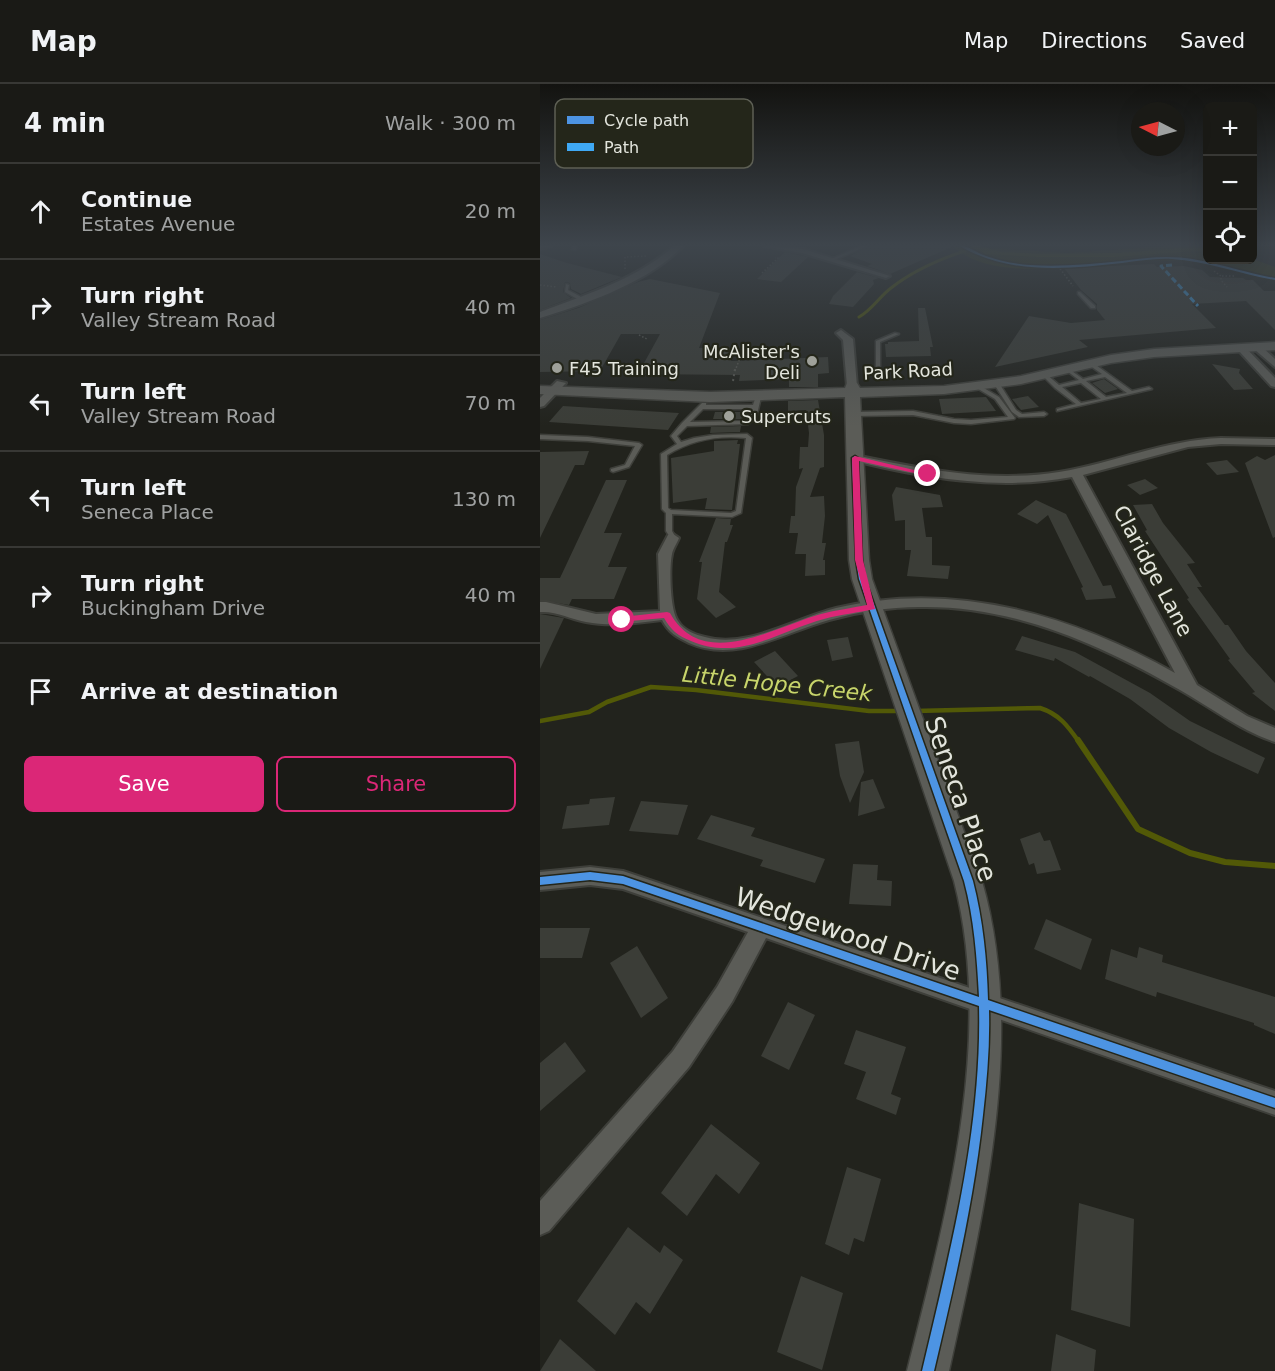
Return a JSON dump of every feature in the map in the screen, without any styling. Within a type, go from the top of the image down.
[{"type":"main road","name":"Park Road","points":[[540,390],[558,386],[852,389],[977,386],[1044,375],[1154,352],[1246,344],[1275,339]]},
{"type":"main road","name":"Park Road","points":[[540,383],[706,402],[756,402],[852,389],[975,380],[1015,374],[1121,350],[1246,344],[1275,346]]},
{"type":"main road","name":"Seneca Place","points":[[852,389],[859,560],[872,607],[969,885],[982,956],[986,1040],[974,1151],[947,1293],[928,1371]]},
{"type":"street","points":[[540,315],[563,306]]},
{"type":"street","name":"Seneca Place","points":[[841,333],[848,339],[852,389]]},
{"type":"street","points":[[1246,344],[1275,364]]},
{"type":"street","points":[[1246,344],[1275,384]]},
{"type":"street","points":[[540,404],[558,386]]},
{"type":"street","points":[[855,458],[928,474],[983,480],[1042,478],[1076,473],[1191,444],[1236,441],[1275,442]]},
{"type":"street","name":"Claridge Lane","points":[[1076,473],[1191,688]]},
{"type":"street","points":[[673,538],[665,554],[667,615],[673,626],[683,634],[708,645],[723,647],[744,644],[823,616],[872,607],[910,602],[975,605],[1028,615],[1099,640],[1191,688],[1245,723],[1275,735]]},
{"type":"street","points":[[540,607],[561,608],[585,617],[622,620],[667,615]]},
{"type":"street","name":"Wedgewood Drive","points":[[540,881],[590,876],[623,880],[1275,1103]]},
{"type":"street","points":[[540,1222],[597,1152],[680,1061],[714,1014],[742,967],[761,926]]},
{"type":"lane","points":[[878,366],[878,341],[897,334]]},
{"type":"lane","points":[[1091,364],[1131,393]]},
{"type":"lane","points":[[1069,370],[1105,399]]},
{"type":"lane","points":[[1044,375],[1080,405]]},
{"type":"lane","points":[[1057,387],[1106,375]]},
{"type":"lane","points":[[997,384],[1014,411],[1021,416],[1044,414]]},
{"type":"lane","points":[[854,414],[913,413],[971,422],[1012,418],[997,398],[977,386]]},
{"type":"lane","points":[[1059,410],[1149,389]]},
{"type":"lane","points":[[679,443],[674,436],[706,402]]},
{"type":"lane","points":[[684,424],[746,423],[753,419],[756,402]]},
{"type":"lane","points":[[747,436],[749,438],[739,512],[732,515],[669,512],[665,509],[664,454],[679,443],[696,437],[747,436]]},
{"type":"lane","points":[[540,437],[588,438],[639,445],[627,466],[613,470]]},
{"type":"lane","points":[[669,512],[669,531],[673,538]]},
{"type":"path","points":[[639,335],[647,339]]},
{"type":"path","points":[[733,381],[735,368],[745,345]]},
{"type":"building","points":[[582,306],[715,306],[699,348],[736,349],[731,361],[828,357],[829,373],[818,374],[818,387],[789,387],[789,379],[739,381],[740,375],[638,374],[660,334],[621,334],[600,371],[540,372],[540,320]]},
{"type":"building","points":[[1097,306],[1194,306],[1216,328],[1079,340],[1088,347],[995,367],[1029,316],[1071,323],[1105,320],[1097,310]]},
{"type":"building","points":[[1251,306],[1275,306],[1275,330]]},
{"type":"building","points":[[918,308],[925,308],[933,347],[930,347],[931,356],[886,357],[885,344],[888,342],[919,341]]},
{"type":"building","points":[[1212,364],[1240,369],[1239,373],[1253,389],[1234,390]]},
{"type":"building","points":[[1104,379],[1118,389],[1105,393],[1092,383]]},
{"type":"building","points":[[1028,396],[1039,407],[1021,410],[1012,399]]},
{"type":"building","points":[[986,397],[996,411],[942,414],[939,399]]},
{"type":"building","points":[[818,400],[824,435],[824,467],[820,468],[810,497],[824,496],[825,516],[822,543],[826,543],[823,560],[825,560],[825,575],[805,576],[806,554],[795,554],[798,533],[789,533],[791,516],[795,516],[796,487],[803,468],[799,469],[800,447],[808,447],[809,433],[806,410],[788,411],[788,401]]},
{"type":"building","points":[[563,406],[679,413],[668,430],[549,422]]},
{"type":"building","name":"Supercuts","points":[[715,412],[745,412],[743,419],[713,419]]},
{"type":"building","points":[[741,426],[740,432],[710,433],[711,427]]},
{"type":"building","points":[[738,440],[737,444],[740,444],[732,510],[705,509],[707,498],[673,503],[671,458],[714,451],[714,441]]},
{"type":"building","points":[[589,451],[584,465],[575,465],[540,538],[540,452]]},
{"type":"building","points":[[1275,455],[1275,537],[1273,538],[1245,463],[1257,456],[1265,460]]},
{"type":"building","points":[[1227,460],[1239,472],[1217,475],[1206,463]]},
{"type":"building","points":[[1145,479],[1158,488],[1140,495],[1127,485]]},
{"type":"building","points":[[606,480],[627,480],[604,533],[622,533],[608,567],[627,567],[614,599],[572,599],[569,605],[540,600],[540,578],[560,578]]},
{"type":"building","points":[[896,487],[940,495],[943,507],[922,508],[926,537],[932,537],[932,565],[950,566],[948,579],[907,576],[911,550],[905,550],[905,520],[895,521],[892,495]]},
{"type":"building","points":[[1036,500],[1066,514],[1103,586],[1111,585],[1116,598],[1086,600],[1081,588],[1083,587],[1048,515],[1037,524],[1017,514]]},
{"type":"building","points":[[1152,504],[1163,523],[1195,563],[1187,564],[1202,587],[1197,587],[1246,651],[1275,683],[1275,711],[1252,693],[1255,692],[1228,660],[1230,659],[1187,599],[1189,598],[1145,531],[1147,530],[1133,505]]},
{"type":"building","points":[[716,518],[731,519],[730,525],[733,525],[727,542],[725,542],[719,592],[736,607],[716,618],[697,599],[702,562],[699,562]]},
{"type":"building","points":[[540,614],[564,618],[540,669]]},
{"type":"building","points":[[1022,636],[1075,652],[1150,693],[1190,721],[1265,758],[1258,774],[1211,752],[1169,728],[1130,699],[1055,658],[1054,661],[1015,650]]},
{"type":"building","points":[[848,637],[853,657],[832,661],[827,640]]},
{"type":"building","points":[[775,651],[798,676],[777,687],[754,662]]},
{"type":"building","points":[[859,741],[864,772],[850,803],[840,776],[835,744]]},
{"type":"building","points":[[873,779],[885,808],[858,816],[861,782]]},
{"type":"building","points":[[615,797],[609,825],[562,829],[567,806],[589,804],[590,799]]},
{"type":"building","points":[[641,801],[688,805],[678,835],[629,831]]},
{"type":"building","points":[[711,815],[755,828],[751,836],[825,859],[815,883],[760,866],[763,860],[697,839]]},
{"type":"building","points":[[1040,832],[1044,841],[1050,840],[1061,870],[1037,874],[1034,863],[1029,865],[1020,839]]},
{"type":"building","points":[[853,864],[878,865],[877,880],[892,881],[891,906],[849,904]]},
{"type":"building","points":[[1046,919],[1092,939],[1081,970],[1034,949]]},
{"type":"building","points":[[540,928],[590,928],[582,958],[540,958]]},
{"type":"building","points":[[637,946],[668,998],[641,1018],[610,963]]},
{"type":"building","points":[[1139,947],[1163,955],[1162,962],[1275,997],[1275,1034],[1254,1023],[1157,992],[1156,997],[1105,979],[1111,949],[1137,958]]},
{"type":"building","points":[[788,1002],[815,1015],[789,1070],[761,1056]]},
{"type":"building","points":[[856,1030],[906,1047],[891,1094],[901,1098],[896,1115],[856,1099],[866,1072],[844,1064]]},
{"type":"building","points":[[565,1042],[586,1071],[540,1111],[540,1063]]},
{"type":"building","points":[[711,1124],[760,1163],[739,1194],[716,1174],[687,1216],[661,1193]]},
{"type":"building","points":[[847,1167],[881,1179],[864,1242],[854,1238],[849,1255],[825,1244]]},
{"type":"building","points":[[1079,1203],[1134,1219],[1130,1327],[1071,1310]]},
{"type":"building","points":[[628,1227],[660,1253],[664,1245],[683,1260],[650,1314],[636,1302],[615,1335],[577,1301]]},
{"type":"building","points":[[801,1276],[843,1293],[822,1370],[777,1352]]},
{"type":"building","points":[[1056,1334],[1096,1350],[1094,1371],[1051,1371]]},
{"type":"building","points":[[560,1339],[596,1371],[540,1371]]},
{"type":"waterway","points":[[859,317],[873,306]]},
{"type":"waterway","name":"Little Hope Creek","points":[[540,721],[589,712],[607,702],[651,687],[696,690],[869,711],[903,711]]},
{"type":"waterway","name":"Little Hope Creek","points":[[915,711],[1040,708],[1062,721],[1079,742]]},
{"type":"waterway","name":"Little Hope Creek","points":[[1078,740],[1138,829],[1190,853],[1225,862],[1275,866]]},
{"type":"cycle path","points":[[855,458],[859,560],[862,579],[968,881],[975,909],[982,967],[984,1025],[982,1083],[975,1142],[966,1200],[928,1371]]},
{"type":"cycle path","points":[[540,881],[590,876],[623,880],[1275,1103]]},
{"type":"place","name":"McAlister's Deli","points":[[812,361]]},
{"type":"place","name":"F45 Training","points":[[557,368]]},
{"type":"place","name":"Supercuts","points":[[729,416]]},
{"type":"route","points":[[622,620],[667,615],[673,626],[683,634],[708,645],[723,647],[744,644],[823,616],[872,607],[862,579],[859,560],[855,458],[928,474]]}]
